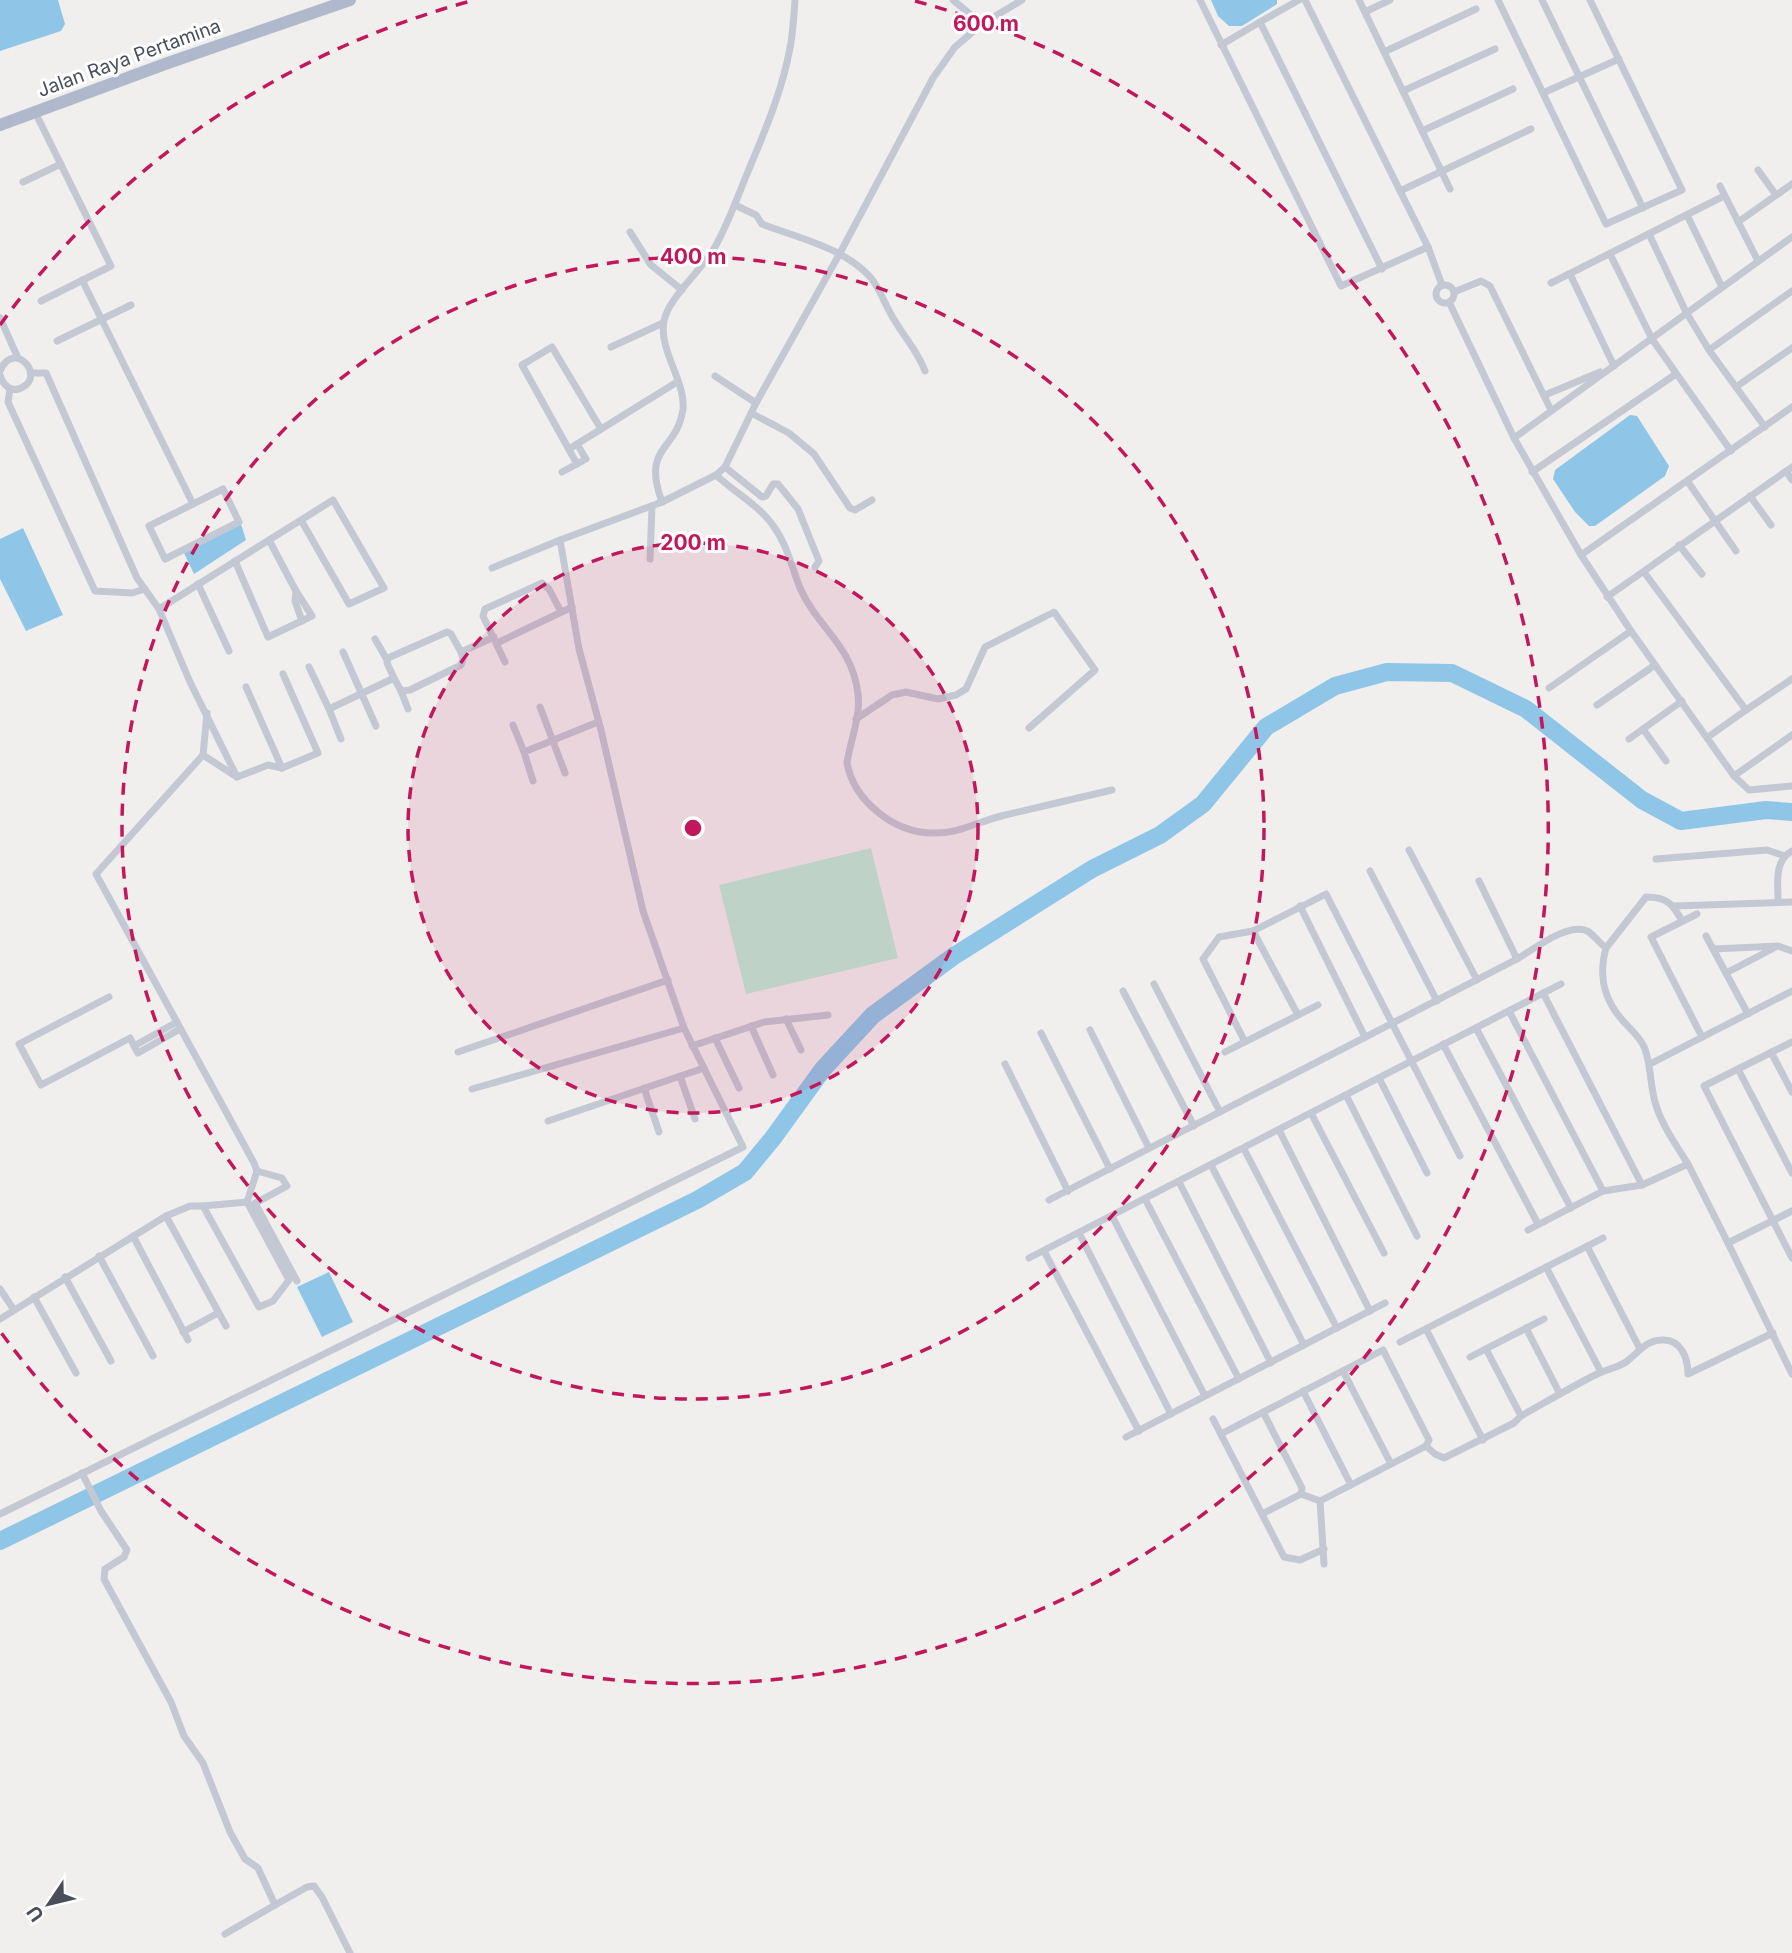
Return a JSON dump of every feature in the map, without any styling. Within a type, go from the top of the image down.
[{"type":"main road","name":"Jalan Raya Pertamina","points":[[0,125],[350,0]]},
{"type":"street","points":[[662,502],[654,472],[656,459],[676,429],[683,402],[666,345],[663,323],[682,290],[714,249],[775,106],[790,47],[795,0]]},
{"type":"street","points":[[953,0],[982,24]]},
{"type":"street","points":[[492,568],[662,502],[716,475],[724,467],[756,403],[933,78],[955,47],[982,24],[1022,0]]},
{"type":"street","points":[[1200,0],[1341,286],[1428,247]]},
{"type":"street","points":[[1222,45],[1299,0]]},
{"type":"street","points":[[1305,0],[1428,247],[1442,285]]},
{"type":"street","points":[[1359,0],[1450,189]]},
{"type":"street","points":[[1365,12],[1390,0]]},
{"type":"street","points":[[1499,0],[1606,224],[1682,190],[1590,0]]},
{"type":"street","points":[[1542,0],[1643,208]]},
{"type":"street","points":[[1384,52],[1476,9]]},
{"type":"street","points":[[1260,22],[1382,269]]},
{"type":"street","points":[[1403,92],[1494,49]]},
{"type":"street","points":[[1543,93],[1619,59]]},
{"type":"street","points":[[1422,131],[1513,89]]},
{"type":"street","points":[[35,112],[111,266],[41,300]]},
{"type":"street","points":[[1400,191],[1531,129]]},
{"type":"street","points":[[23,182],[61,164]]},
{"type":"street","points":[[1758,170],[1776,195]]},
{"type":"street","points":[[1738,222],[1792,184]]},
{"type":"street","points":[[1720,186],[1758,261]]},
{"type":"street","points":[[1551,283],[1724,196]]},
{"type":"street","points":[[734,205],[756,215],[762,224],[840,253],[873,280],[902,333],[916,351],[925,371]]},
{"type":"street","points":[[1687,215],[1722,287]]},
{"type":"street","points":[[630,232],[651,265],[682,290]]},
{"type":"street","points":[[1649,234],[1686,312],[1709,350],[1765,427]]},
{"type":"street","points":[[1514,438],[1792,237]]},
{"type":"street","points":[[1610,254],[1652,339],[1731,451]]},
{"type":"street","points":[[1570,274],[1616,366]]},
{"type":"street","points":[[82,280],[193,504]]},
{"type":"street","points":[[1449,302],[1454,292],[1481,281],[1490,286],[1551,410]]},
{"type":"street","points":[[1442,285],[1447,285],[1454,292]]},
{"type":"street","points":[[1442,285],[1438,288],[1437,297],[1440,301],[1449,302]]},
{"type":"street","points":[[1709,350],[1792,291]]},
{"type":"street","points":[[1449,302],[1532,472],[1607,597],[1655,665],[1734,776],[1749,790],[1792,786]]},
{"type":"street","points":[[57,341],[131,305]]},
{"type":"street","points":[[0,318],[18,358]]},
{"type":"street","points":[[611,347],[663,323]]},
{"type":"street","points":[[577,464],[522,365],[552,347],[601,429]]},
{"type":"street","points":[[1736,387],[1792,348]]},
{"type":"street","points":[[18,358],[27,363],[31,373],[28,383],[20,389],[10,389],[2,382],[1,366],[10,359],[18,358]]},
{"type":"street","points":[[1545,395],[1616,366]]},
{"type":"street","points":[[31,373],[46,373],[137,578],[159,608],[190,682],[237,777]]},
{"type":"street","points":[[1532,472],[1676,374]]},
{"type":"street","points":[[715,376],[756,403]]},
{"type":"street","points":[[569,449],[677,382]]},
{"type":"street","points":[[10,389],[8,402],[95,591],[132,593],[145,589]]},
{"type":"street","points":[[1581,555],[1792,407]]},
{"type":"street","points":[[751,413],[789,433],[814,454],[850,508],[855,510],[873,500]]},
{"type":"street","points":[[562,472],[586,459],[577,444]]},
{"type":"street","points":[[724,467],[762,497],[766,496],[774,484],[778,484],[798,509],[819,561],[815,568]]},
{"type":"street","points":[[1607,597],[1789,469],[1792,480]]},
{"type":"street","points":[[716,475],[754,505],[771,523],[786,546],[806,598],[852,665],[859,697],[847,762],[849,774],[859,792],[877,813],[904,828],[933,833],[967,828],[999,817],[1112,790]]},
{"type":"street","points":[[1688,481],[1736,551]]},
{"type":"street","points":[[223,489],[239,522],[165,559],[149,526],[193,504],[223,489]]},
{"type":"street","points":[[1750,496],[1771,525]]},
{"type":"street","points":[[159,608],[333,500],[384,588],[349,604],[301,520]]},
{"type":"street","points":[[650,559],[652,506]]},
{"type":"street","points":[[235,561],[268,637],[302,621],[295,601],[296,591],[269,540]]},
{"type":"street","points":[[0,1514],[741,1149],[742,1143],[684,1028],[643,911],[579,649],[560,541]]},
{"type":"street","points":[[1679,545],[1702,574]]},
{"type":"street","points":[[1644,572],[1746,710]]},
{"type":"street","points":[[505,662],[483,616],[485,609],[542,583],[549,589],[561,612]]},
{"type":"street","points":[[198,584],[229,651]]},
{"type":"street","points":[[461,652],[572,607]]},
{"type":"street","points":[[856,719],[892,695],[906,692],[938,699],[956,695],[966,689],[985,647],[1054,612],[1095,670],[1029,728]]},
{"type":"street","points":[[1549,688],[1631,631]]},
{"type":"street","points":[[387,660],[447,632],[451,634],[461,652],[461,665],[410,690],[401,691]]},
{"type":"street","points":[[375,639],[408,709]]},
{"type":"street","points":[[343,652],[376,726]]},
{"type":"street","points":[[1597,705],[1655,665]]},
{"type":"street","points":[[309,667],[341,738]]},
{"type":"street","points":[[237,777],[268,765],[282,768],[318,753],[283,674]]},
{"type":"street","points":[[329,709],[394,678]]},
{"type":"street","points":[[1708,737],[1792,679]]},
{"type":"street","points":[[246,687],[282,768]]},
{"type":"street","points":[[1629,739],[1682,701]]},
{"type":"street","points":[[540,706],[565,773]]},
{"type":"street","points":[[203,1206],[258,1307],[273,1301],[289,1280],[250,1204],[257,1171],[96,874],[203,755],[207,713]]},
{"type":"street","points":[[524,752],[598,722]]},
{"type":"street","points":[[513,725],[533,780]]},
{"type":"street","points":[[1643,729],[1666,761]]},
{"type":"street","points":[[1734,776],[1792,735]]},
{"type":"street","points":[[203,755],[237,777]]},
{"type":"street","points":[[1409,850],[1477,980]]},
{"type":"street","points":[[1656,859],[1766,850],[1788,854],[1778,872],[1778,900]]},
{"type":"street","points":[[1370,871],[1437,1001]]},
{"type":"street","points":[[1479,881],[1517,959]]},
{"type":"street","points":[[1245,1042],[1203,959],[1219,937],[1253,931],[1326,894],[1460,1156]]},
{"type":"street","points":[[1682,921],[1674,906],[1664,900],[1646,897],[1606,948],[1601,965],[1601,980],[1615,1012],[1644,1045],[1650,1064],[1650,1085],[1656,1106],[1728,1242],[1792,1374]]},
{"type":"street","points":[[1674,906],[1778,900],[1792,902]]},
{"type":"street","points":[[1300,906],[1365,1037]]},
{"type":"street","points":[[1697,914],[1651,937],[1702,1037]]},
{"type":"street","points":[[1048,1200],[1437,1001],[1564,931],[1576,928],[1587,931],[1606,948]]},
{"type":"street","points":[[1253,931],[1298,1015]]},
{"type":"street","points":[[1706,936],[1748,1014]]},
{"type":"street","points":[[1713,949],[1778,946],[1792,951]]},
{"type":"street","points":[[1726,973],[1778,946]]},
{"type":"street","points":[[458,1052],[668,980]]},
{"type":"street","points":[[1154,984],[1220,1112]]},
{"type":"street","points":[[1029,1258],[1561,984]]},
{"type":"street","points":[[1123,991],[1194,1126]]},
{"type":"street","points":[[1650,1064],[1792,991]]},
{"type":"street","points":[[1544,993],[1642,1185]]},
{"type":"street","points":[[109,997],[19,1044],[40,1085],[130,1038],[134,1046],[178,1025]]},
{"type":"street","points":[[1225,1052],[1318,1005]]},
{"type":"street","points":[[1509,1011],[1603,1191]]},
{"type":"street","points":[[692,1046],[751,1026],[828,1015]]},
{"type":"street","points":[[786,1019],[802,1050]]},
{"type":"street","points":[[751,1026],[773,1075]]},
{"type":"street","points":[[472,1089],[684,1028]]},
{"type":"street","points":[[1476,1028],[1571,1208]]},
{"type":"street","points":[[1090,1030],[1149,1149]]},
{"type":"street","points":[[1041,1033],[1110,1169]]},
{"type":"street","points":[[715,1038],[739,1088]]},
{"type":"street","points":[[1792,1042],[1704,1086],[1792,1258]]},
{"type":"street","points":[[1443,1044],[1538,1224]]},
{"type":"street","points":[[1771,1052],[1792,1092]]},
{"type":"street","points":[[1005,1064],[1068,1191]]},
{"type":"street","points":[[548,1121],[704,1068]]},
{"type":"street","points":[[1738,1069],[1791,1169]]},
{"type":"street","points":[[680,1076],[695,1119]]},
{"type":"street","points":[[1379,1078],[1427,1174]]},
{"type":"street","points":[[643,1088],[659,1132]]},
{"type":"street","points":[[1346,1095],[1418,1236]]},
{"type":"street","points":[[1311,1113],[1384,1253]]},
{"type":"street","points":[[1279,1130],[1370,1311]]},
{"type":"street","points":[[1244,1149],[1337,1328]]},
{"type":"street","points":[[1528,1230],[1603,1191],[1642,1185],[1688,1164]]},
{"type":"street","points":[[1212,1165],[1304,1345]]},
{"type":"street","points":[[0,1319],[166,1216],[190,1206],[250,1204],[287,1186],[282,1178],[257,1171]]},
{"type":"street","points":[[1179,1182],[1271,1363]]},
{"type":"street","points":[[1145,1199],[1238,1379]]},
{"type":"street","points":[[250,1204],[297,1281]]},
{"type":"street","points":[[1728,1242],[1792,1211]]},
{"type":"street","points":[[166,1216],[226,1326]]},
{"type":"street","points":[[1112,1216],[1205,1396]]},
{"type":"street","points":[[1079,1233],[1171,1414]]},
{"type":"street","points":[[133,1236],[188,1340]]},
{"type":"street","points":[[1400,1342],[1603,1238]]},
{"type":"street","points":[[1587,1246],[1640,1349]]},
{"type":"street","points":[[1044,1251],[1139,1431]]},
{"type":"street","points":[[99,1256],[153,1356]]},
{"type":"street","points":[[1546,1266],[1601,1372]]},
{"type":"street","points":[[65,1277],[111,1361]]},
{"type":"street","points":[[0,1289],[14,1310]]},
{"type":"street","points":[[34,1297],[76,1373]]},
{"type":"street","points":[[1126,1437],[1385,1303]]},
{"type":"street","points":[[183,1332],[218,1313]]},
{"type":"street","points":[[1470,1357],[1544,1319]]},
{"type":"street","points":[[1527,1328],[1560,1394]]},
{"type":"street","points":[[1426,1329],[1483,1440]]},
{"type":"street","points":[[1426,1446],[1444,1458],[1483,1440],[1560,1394],[1601,1372],[1618,1367],[1649,1342],[1663,1339],[1674,1342],[1683,1350],[1688,1362],[1688,1374],[1773,1333]]},
{"type":"street","points":[[1486,1349],[1521,1416]]},
{"type":"street","points":[[1221,1434],[1383,1350],[1429,1440],[1426,1446],[1320,1501],[1301,1494],[1262,1514]]},
{"type":"street","points":[[1343,1371],[1391,1464]]},
{"type":"street","points":[[1303,1391],[1351,1485]]},
{"type":"street","points":[[1263,1412],[1302,1488],[1301,1494]]},
{"type":"street","points":[[1213,1419],[1284,1557],[1300,1560],[1324,1549]]},
{"type":"street","points":[[82,1473],[101,1511],[127,1550],[124,1557],[104,1569],[104,1579],[171,1702],[184,1736],[203,1763],[230,1832],[245,1859],[258,1868],[275,1905]]},
{"type":"street","points":[[1320,1501],[1324,1564]]},
{"type":"street","points":[[225,1934],[307,1887],[314,1886],[350,1953]]},
{"type":"green space","points":[[871,848],[898,958],[746,994],[719,885]]},
{"type":"water","points":[[0,0],[58,0],[65,24],[61,31],[0,51]]},
{"type":"water","points":[[1211,0],[1277,0],[1277,4],[1242,26],[1229,26],[1218,16]]},
{"type":"water","points":[[1630,415],[1637,416],[1669,466],[1665,476],[1595,526],[1589,526],[1575,512],[1553,479],[1555,470]]},
{"type":"water","points":[[241,524],[246,540],[194,574],[184,553]]},
{"type":"water","points":[[23,528],[63,615],[26,631],[0,579],[0,539]]},
{"type":"water","points":[[329,1272],[353,1322],[322,1337],[297,1287]]},
{"type":"waterway","points":[[0,1541],[697,1200],[745,1172],[823,1069],[873,1015],[954,956],[1092,869],[1160,835],[1203,804],[1266,727],[1335,686],[1387,672],[1452,673],[1526,709],[1642,800],[1681,821],[1766,810],[1792,812]]}]
